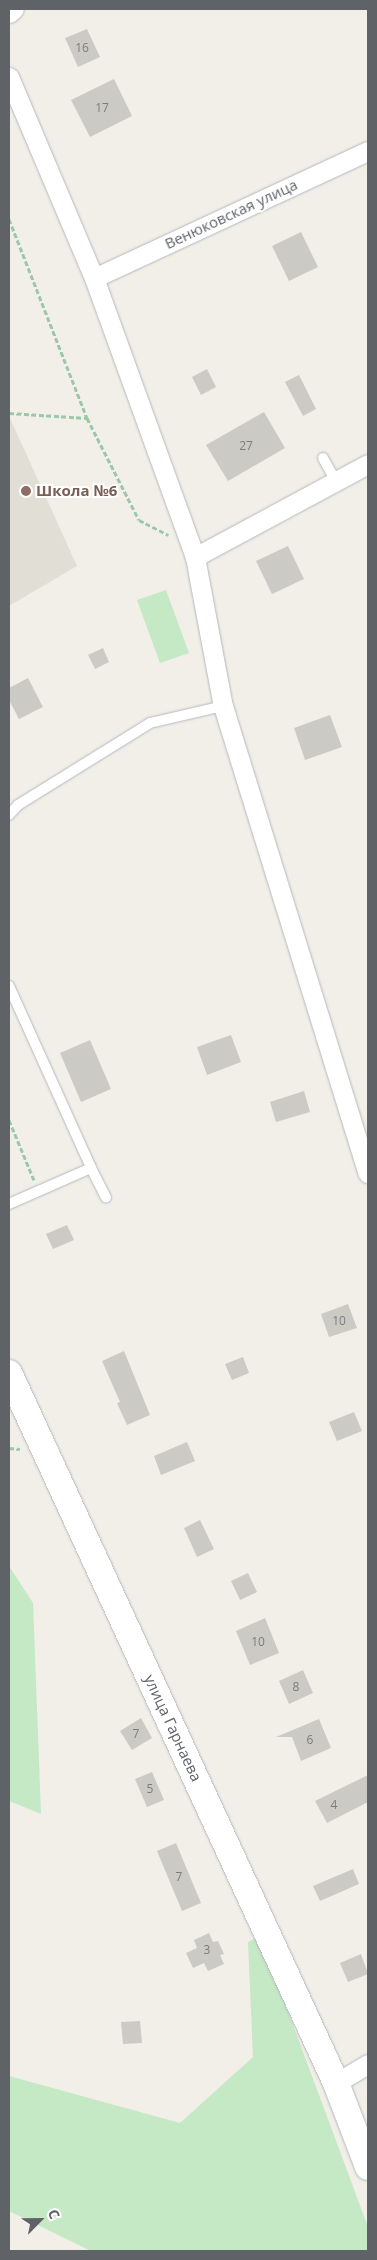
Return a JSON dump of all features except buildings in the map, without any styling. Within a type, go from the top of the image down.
[{"type":"street","points":[[9,13],[14,9]]},
{"type":"street","points":[[9,77],[94,278],[195,557],[223,706],[368,1173]]},
{"type":"street","name":"Венюковская улица","points":[[94,278],[368,151]]},
{"type":"street","points":[[195,557],[335,480],[368,464]]},
{"type":"street","name":"улица Гарнаева","points":[[9,1373],[336,2083],[368,2167]]},
{"type":"street","points":[[336,2083],[368,2064]]},
{"type":"lane","points":[[323,458],[335,480]]},
{"type":"lane","points":[[9,815],[18,805],[150,723],[223,706]]},
{"type":"lane","points":[[9,986],[106,1197]]},
{"type":"lane","points":[[9,1204],[92,1168]]},
{"type":"path","points":[[9,219],[87,418],[140,520],[170,535]]},
{"type":"path","points":[[9,413],[87,418]]},
{"type":"path","points":[[9,1120],[39,1191]]},
{"type":"shaded area","name":"Школа №6","points":[[9,416],[77,566],[9,606]]},
{"type":"green space","points":[[166,590],[189,653],[160,663],[137,600]]},
{"type":"green space","points":[[9,1566],[33,1603],[41,1814],[9,1801]]},
{"type":"green space","points":[[260,1936],[368,2227],[368,2251],[91,2251],[9,2211],[9,2076],[180,2123],[253,2057],[248,1942]]},
{"type":"place","name":"Школа №6","points":[[26,491]]}]
